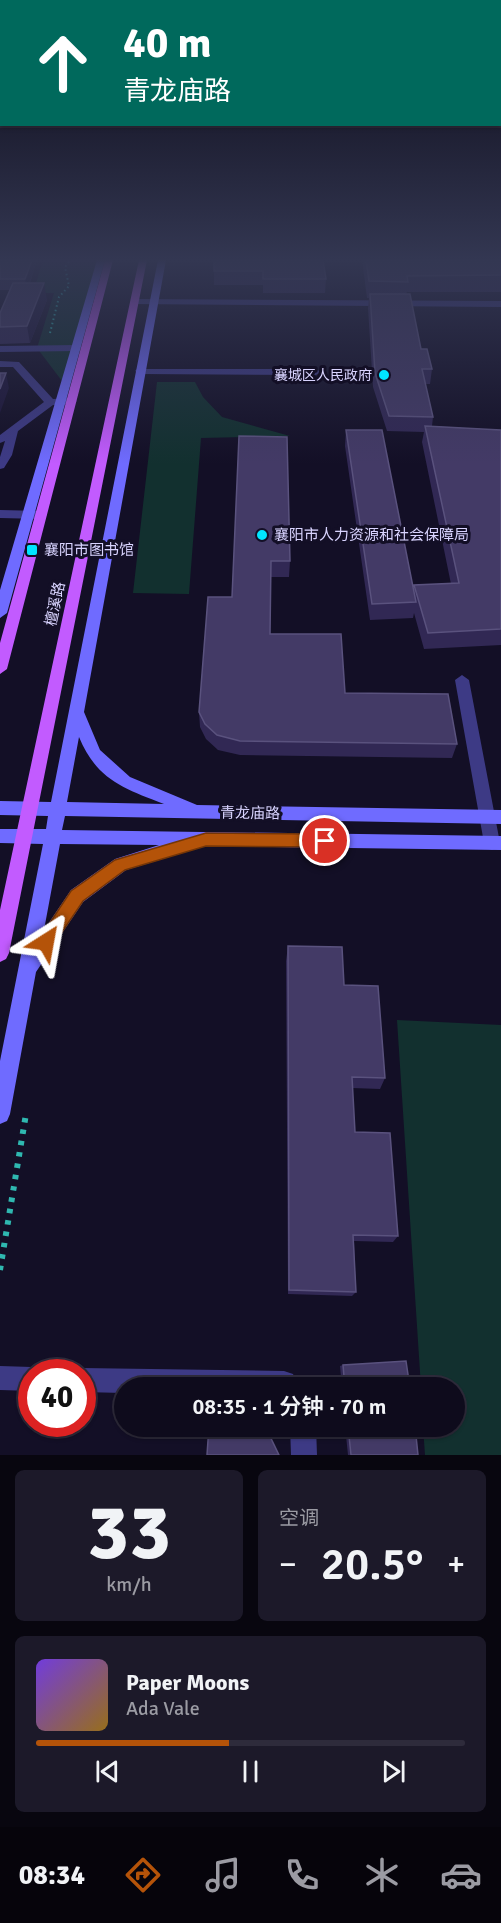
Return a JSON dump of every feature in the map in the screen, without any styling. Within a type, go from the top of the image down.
[{"type":"main road","points":[[0,669],[41,515],[61,402],[86,328]]},
{"type":"main road","name":"檀溪路","points":[[0,953],[129,328]]},
{"type":"street","points":[[0,613],[82,328]]},
{"type":"street","points":[[0,1114],[149,328]]},
{"type":"street","points":[[0,349],[76,348]]},
{"type":"street","points":[[0,364],[16,364],[61,402]]},
{"type":"street","points":[[140,371],[316,372]]},
{"type":"street","points":[[0,440],[61,402]]},
{"type":"street","points":[[0,466],[7,455],[13,430]]},
{"type":"street","points":[[0,514],[41,515]]},
{"type":"street","points":[[462,680],[494,817],[496,843]]},
{"type":"street","points":[[76,711],[94,754],[124,782],[202,812]]},
{"type":"street","name":"青龙庙路","points":[[0,808],[494,817]]},
{"type":"street","name":"青龙庙路","points":[[0,836],[496,843]]},
{"type":"street","points":[[26,971],[77,896],[121,864],[206,839]]},
{"type":"street","points":[[0,1378],[18,1379]]},
{"type":"street","points":[[96,1380],[114,1380]]},
{"type":"street","points":[[303,1437],[304,1455]]},
{"type":"path","points":[[46,348],[51,328]]},
{"type":"green space","points":[[43,328],[81,328],[65,385],[37,348]]},
{"type":"green space","points":[[157,382],[195,382],[203,397],[222,417],[290,436],[201,438],[189,594],[133,593]]},
{"type":"green space","points":[[397,1020],[501,1025],[501,1455],[425,1455],[424,1437],[465,1437],[465,1377],[420,1377]]},
{"type":"building","name":"襄城区人民政府","points":[[372,328],[417,328],[421,349],[427,349],[432,369],[422,369],[433,417],[389,416],[375,373]]},
{"type":"building","points":[[0,373],[6,373],[0,389]]},
{"type":"building","points":[[425,426],[501,430],[501,629],[428,633],[414,585],[459,583]]},
{"type":"building","points":[[346,430],[382,430],[416,602],[372,604]]},
{"type":"building","points":[[239,436],[287,437],[290,561],[271,561],[270,634],[341,634],[345,693],[448,694],[457,744],[240,741],[217,735],[205,724],[199,712],[208,597],[232,597]]},
{"type":"building","points":[[288,946],[342,947],[344,985],[378,986],[385,1078],[352,1077],[355,1132],[390,1133],[398,1236],[353,1235],[356,1292],[289,1290]]},
{"type":"building","points":[[406,1361],[408,1377],[344,1377],[343,1365]]},
{"type":"building","points":[[208,1437],[270,1437],[279,1455],[207,1455]]},
{"type":"building","points":[[349,1437],[416,1437],[418,1455],[351,1455]]},
{"type":"place","name":"襄城区人民政府","points":[[384,375]]},
{"type":"place","name":"襄阳市人力资源和社会保障局","points":[[262,535]]},
{"type":"place","name":"襄阳市图书馆","points":[[32,550]]},
{"type":"route","points":[[46,942],[77,896],[121,864],[206,839],[325,841]]}]
